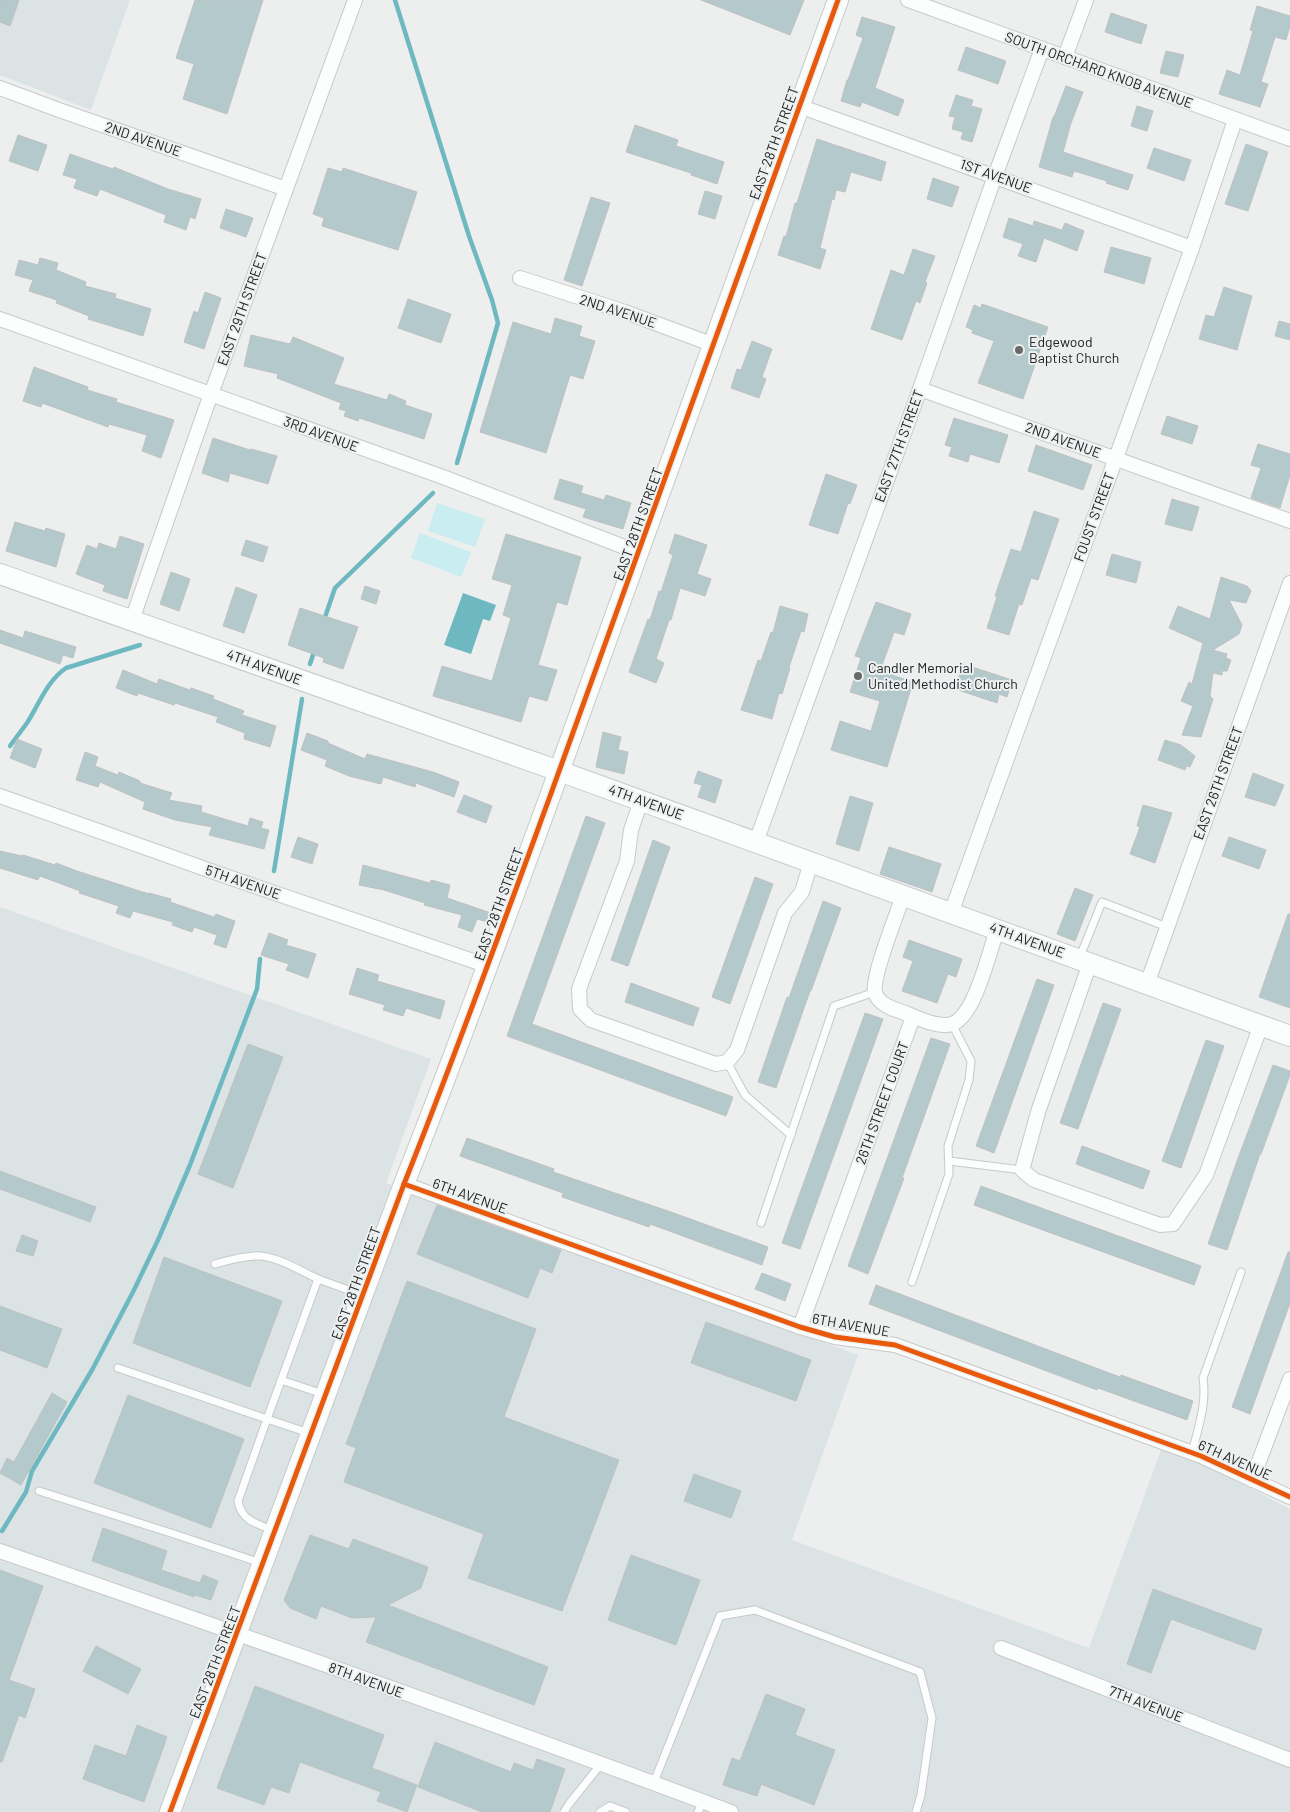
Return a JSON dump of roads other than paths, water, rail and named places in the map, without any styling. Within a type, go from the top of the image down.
[{"type":"street","name":"EAST 29TH STREET","points":[[132,620],[210,395],[355,0]]},
{"type":"street","name":"EAST 28TH STREET","points":[[170,1812],[238,1634],[404,1184],[488,966],[640,553],[838,0]]},
{"type":"street","name":"SOUTH ORCHARD KNOB AVENUE","points":[[908,0],[1235,120],[1289,135]]},
{"type":"street","points":[[1065,57],[1086,0]]},
{"type":"street","name":"EAST 27TH STREET","points":[[756,842],[1042,49]]},
{"type":"street","name":"2ND AVENUE","points":[[0,88],[286,189]]},
{"type":"street","name":"1ST AVENUE","points":[[799,106],[1192,248]]},
{"type":"street","name":"FOUST STREET","points":[[951,913],[1192,248],[1235,120]]},
{"type":"street","name":"2ND AVENUE","points":[[520,278],[634,315],[714,345]]},
{"type":"street","name":"3RD AVENUE","points":[[0,319],[443,477],[640,553]]},
{"type":"street","name":"2ND AVENUE","points":[[920,389],[1290,522]]},
{"type":"street","name":"4TH AVENUE","points":[[0,574],[559,771],[1290,1036]]},
{"type":"street","name":"EAST 26TH STREET","points":[[1147,984],[1290,583]]},
{"type":"street","name":"5TH AVENUE","points":[[0,796],[488,966]]},
{"type":"street","points":[[641,801],[630,830],[627,861],[579,989],[580,1009],[591,1020],[716,1064],[727,1062],[737,1050],[785,913],[802,892],[811,862]]},
{"type":"street","points":[[903,896],[876,976],[875,992],[882,1002],[914,1017],[940,1024],[952,1024],[963,1016],[973,1003],[997,930]]},
{"type":"street","points":[[1084,961],[1022,1170],[1034,1180],[1088,1200],[1160,1225],[1173,1224],[1206,1174],[1261,1025]]},
{"type":"street","name":"26TH STREET COURT","points":[[800,1327],[914,1017]]},
{"type":"street","name":"6TH AVENUE","points":[[404,1184],[800,1327],[835,1337],[895,1345],[1192,1453],[1290,1497]]},
{"type":"street","points":[[1252,1480],[1290,1379]]},
{"type":"street","name":"8TH AVENUE","points":[[0,1551],[654,1782],[700,1807],[731,1812]]},
{"type":"street","name":"7TH AVENUE","points":[[1001,1648],[1290,1760]]},
{"type":"lane","points":[[1084,961],[1102,902],[1167,927]]},
{"type":"lane","points":[[761,1223],[834,1006],[875,992]]},
{"type":"lane","points":[[912,1282],[949,1174],[948,1146],[969,1080],[971,1061],[952,1024]]},
{"type":"lane","points":[[727,1062],[745,1095],[791,1135]]},
{"type":"lane","points":[[949,1161],[1022,1170]]},
{"type":"lane","points":[[215,1264],[261,1256],[276,1260],[318,1279],[363,1295]]},
{"type":"lane","points":[[1192,1453],[1204,1409],[1205,1392],[1203,1378],[1241,1272]]},
{"type":"lane","points":[[275,1532],[244,1517],[239,1510],[238,1501],[318,1279]]},
{"type":"lane","points":[[118,1368],[312,1434]]},
{"type":"lane","points":[[281,1380],[326,1395]]},
{"type":"lane","points":[[39,1491],[264,1564]]},
{"type":"lane","points":[[654,1782],[720,1616],[755,1610],[920,1672],[932,1718],[921,1794],[916,1812]]},
{"type":"lane","points":[[564,1812],[601,1764]]},
{"type":"lane","points":[[600,1812],[610,1806],[626,1812]]},
{"type":"water","points":[[463,593],[496,605],[490,621],[483,619],[471,654],[444,645]]},
{"type":"waterway","points":[[395,0],[498,323],[457,463]]},
{"type":"waterway","points":[[324,620],[335,588],[433,493]]},
{"type":"waterway","points":[[10,746],[27,723],[48,686],[59,673],[66,668],[140,645]]},
{"type":"waterway","points":[[310,664],[315,649]]},
{"type":"waterway","points":[[274,871],[302,699]]},
{"type":"waterway","points":[[2,1531],[26,1492],[32,1471],[92,1370],[158,1240],[190,1165],[257,989],[260,959]]},
{"type":"place","name":"Edgewood Baptist Church","points":[[1019,350]]},
{"type":"place","name":"Candler Memorial United Methodist Church","points":[[858,676]]}]
